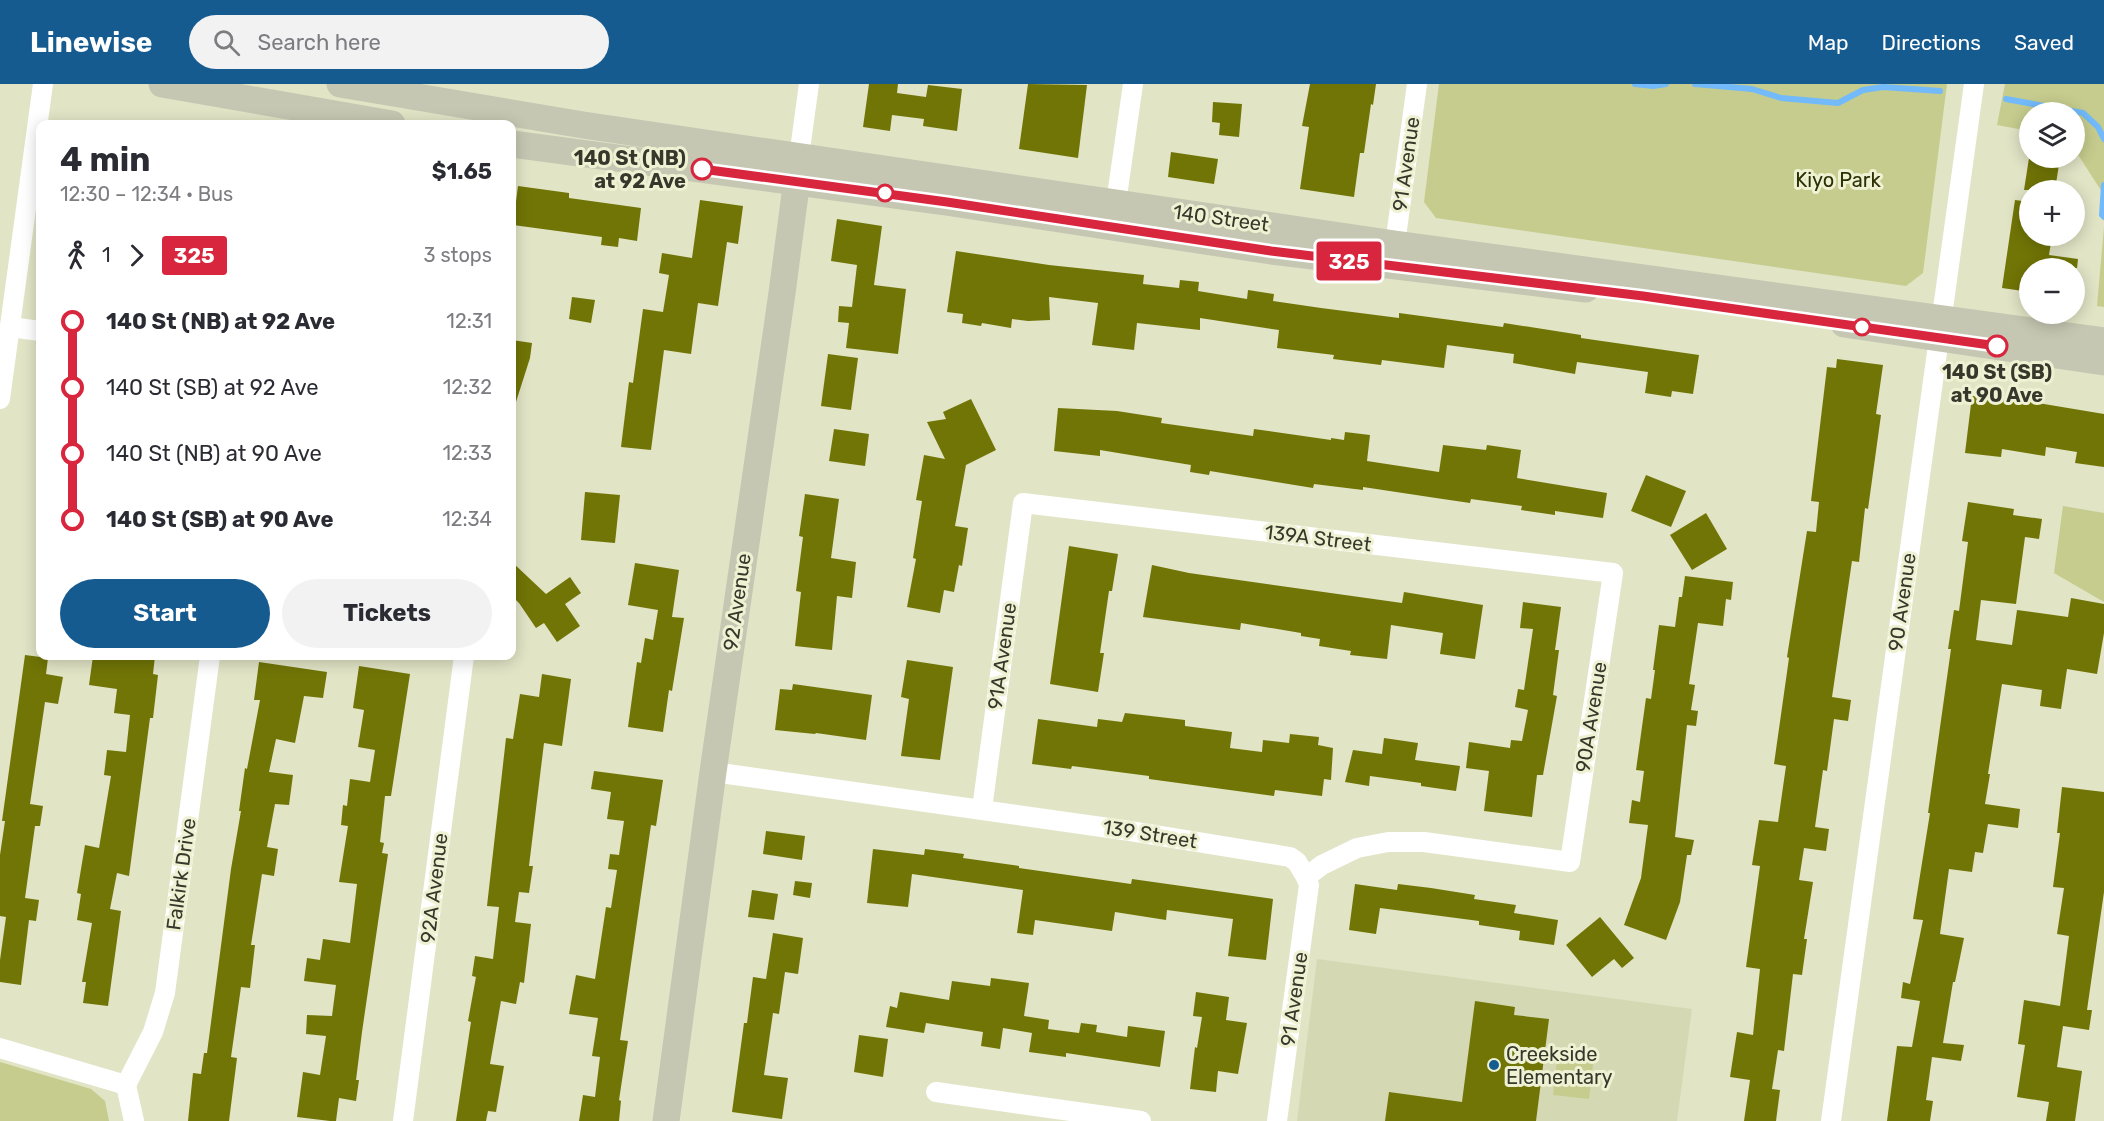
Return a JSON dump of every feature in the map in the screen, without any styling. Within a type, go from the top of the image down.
[{"type":"main road","points":[[162,84],[369,120]]},
{"type":"main road","name":"140 Street","points":[[340,84],[550,120],[798,169],[938,200],[1271,251],[1940,328],[2104,341]]},
{"type":"main road","name":"140 Street","points":[[516,144],[798,169],[1116,203],[1940,328],[2104,362]]},
{"type":"main road","name":"92 Avenue","points":[[666,1121],[713,772],[781,305],[798,169]]},
{"type":"main road","points":[[1271,251],[1297,244],[1384,255],[1392,253],[1395,244]]},
{"type":"street","points":[[38,120],[43,84]]},
{"type":"street","name":"92 Avenue","points":[[798,169],[809,84]]},
{"type":"street","points":[[1116,203],[1132,84]]},
{"type":"street","name":"91 Avenue","points":[[1395,244],[1417,84]]},
{"type":"street","name":"90 Avenue","points":[[1831,1121],[1974,84]]},
{"type":"street","points":[[0,399],[36,136]]},
{"type":"street","points":[[10,327],[36,330]]},
{"type":"street","name":"139A Street","points":[[1023,503],[1613,573]]},
{"type":"street","name":"91A Avenue","points":[[982,809],[1023,503]]},
{"type":"street","name":"90A Avenue","points":[[1306,877],[1322,865],[1357,848],[1388,842],[1424,842],[1570,862],[1613,573]]},
{"type":"street","name":"Falkirk Drive","points":[[126,1085],[153,1032],[165,993],[209,660]]},
{"type":"street","name":"92A Avenue","points":[[404,1121],[463,660]]},
{"type":"street","name":"139 Street","points":[[713,772],[982,809],[1290,857],[1297,862],[1306,877]]},
{"type":"street","name":"91 Avenue","points":[[1277,1121],[1309,885],[1306,877]]},
{"type":"street","points":[[0,1048],[126,1085],[134,1121]]},
{"type":"street","points":[[936,1092],[1142,1121]]},
{"type":"shaded area","name":"Creekside Elementary","points":[[1317,959],[1692,1009],[1677,1121],[1297,1121]]},
{"type":"green space","name":"Kiyo Park","points":[[1439,84],[1947,84],[1923,273],[1906,286],[1436,218],[1424,202]]},
{"type":"green space","points":[[2005,84],[2104,84],[2104,195],[2085,166],[2085,102],[2019,102],[2019,129],[1997,125]]},
{"type":"green space","points":[[2104,227],[2104,307],[2097,306]]},
{"type":"green space","points":[[2063,506],[2104,513],[2104,602],[2054,573]]},
{"type":"green space","points":[[1558,1052],[1594,1056],[1589,1099],[1553,1095]]},
{"type":"green space","points":[[0,1062],[91,1089],[105,1101],[109,1121],[0,1121]]},
{"type":"building","points":[[869,84],[898,84],[897,93],[926,97],[928,85],[962,89],[957,131],[923,126],[924,119],[892,115],[890,131],[863,127]]},
{"type":"building","points":[[1028,84],[1087,85],[1078,158],[1019,149]]},
{"type":"building","points":[[1310,84],[1376,84],[1364,153],[1360,153],[1354,197],[1300,189],[1309,127],[1302,126]]},
{"type":"building","points":[[1213,102],[1242,104],[1239,137],[1219,135],[1220,123],[1212,122]]},
{"type":"building","points":[[1171,152],[1218,159],[1214,184],[1168,177]]},
{"type":"building","points":[[2027,168],[2058,168],[2057,180],[2026,180]]},
{"type":"building","points":[[518,186],[569,193],[569,198],[641,208],[637,241],[619,238],[618,247],[601,245],[602,237],[516,225]]},
{"type":"building","points":[[700,200],[743,206],[738,244],[727,242],[718,306],[698,303],[691,354],[664,350],[651,450],[621,447],[629,382],[633,383],[643,309],[663,312],[669,275],[659,273],[662,253],[692,258]]},
{"type":"building","points":[[2015,200],[2019,201],[2019,246],[2050,246],[2049,255],[2071,258],[2019,258],[2019,290],[2002,288]]},
{"type":"building","points":[[837,219],[882,226],[874,285],[906,289],[898,354],[846,348],[849,323],[838,322],[839,306],[852,307],[857,265],[831,261]]},
{"type":"building","points":[[956,251],[1049,265],[1144,275],[1143,284],[1179,288],[1180,280],[1199,282],[1198,291],[1247,299],[1248,290],[1274,294],[1273,301],[1321,308],[1399,318],[1399,313],[1503,327],[1504,323],[1581,335],[1581,338],[1699,355],[1693,394],[1672,391],[1671,397],[1645,393],[1648,372],[1577,362],[1575,374],[1513,363],[1514,354],[1447,345],[1444,368],[1382,360],[1381,365],[1333,359],[1334,355],[1277,348],[1279,330],[1200,318],[1200,330],[1137,323],[1134,350],[1092,345],[1098,303],[1049,297],[1050,320],[1012,319],[1011,328],[982,323],[981,326],[962,323],[963,314],[947,312]]},
{"type":"building","points":[[572,297],[595,300],[591,323],[569,319]]},
{"type":"building","points":[[516,341],[532,343],[530,358],[516,402]]},
{"type":"building","points":[[828,354],[858,358],[851,410],[821,406]]},
{"type":"building","points":[[1837,359],[1883,365],[1876,414],[1881,415],[1868,509],[1865,508],[1859,562],[1852,561],[1832,697],[1851,700],[1848,721],[1834,719],[1827,771],[1823,770],[1815,827],[1829,829],[1826,851],[1804,848],[1799,880],[1813,882],[1804,939],[1807,939],[1802,975],[1793,974],[1784,1051],[1778,1050],[1772,1089],[1780,1090],[1776,1121],[1744,1121],[1750,1080],[1730,1077],[1737,1032],[1753,1035],[1760,969],[1746,967],[1760,866],[1752,865],[1759,820],[1778,822],[1786,766],[1774,764],[1789,658],[1787,657],[1807,531],[1816,532],[1819,502],[1811,501],[1827,367],[1836,368]]},
{"type":"building","points":[[1972,396],[2020,400],[2104,414],[2104,467],[2075,463],[2077,452],[2046,447],[2045,456],[2002,449],[2001,457],[1965,453]]},
{"type":"building","points":[[971,399],[996,450],[966,465],[955,526],[968,528],[962,566],[959,565],[954,592],[944,590],[940,613],[907,607],[916,559],[913,558],[922,501],[916,500],[924,455],[945,459],[927,422],[946,419],[943,412]]},
{"type":"building","points":[[1058,408],[1117,411],[1162,418],[1161,423],[1253,436],[1254,429],[1331,440],[1331,438],[1344,440],[1345,432],[1370,435],[1367,461],[1439,472],[1443,445],[1486,450],[1487,445],[1521,450],[1517,478],[1607,493],[1603,518],[1555,511],[1555,515],[1521,510],[1522,506],[1471,499],[1470,503],[1363,487],[1363,490],[1314,484],[1313,488],[1210,471],[1209,475],[1190,472],[1191,465],[1100,450],[1100,456],[1054,451]]},
{"type":"building","points":[[834,429],[869,434],[865,466],[829,461]]},
{"type":"building","points":[[1646,475],[1686,491],[1671,527],[1631,511]]},
{"type":"building","points":[[585,492],[620,495],[615,543],[581,540]]},
{"type":"building","points":[[805,494],[839,499],[831,558],[856,562],[852,598],[837,596],[832,650],[795,646],[801,592],[796,591],[803,537],[799,536]]},
{"type":"building","points":[[1968,502],[2014,509],[2013,515],[2042,519],[2039,539],[2025,537],[2016,604],[1981,600],[1976,640],[2012,645],[2017,610],[2068,617],[2071,598],[2104,604],[2104,633],[2097,674],[2067,669],[2061,709],[2040,706],[2042,690],[2002,684],[1985,804],[2020,809],[2018,828],[1988,824],[1983,853],[1975,852],[1972,872],[1949,869],[1940,934],[1964,938],[1955,982],[1953,982],[1943,1043],[1964,1045],[1961,1061],[1932,1057],[1926,1100],[1933,1101],[1930,1121],[1887,1121],[1897,1046],[1912,1047],[1920,1001],[1901,998],[1903,982],[1910,984],[1923,920],[1913,919],[1930,813],[1928,813],[1951,649],[1948,649],[1954,610],[1959,611],[1968,542],[1962,541]]},
{"type":"building","points":[[1706,513],[1727,549],[1692,570],[1670,535]]},
{"type":"building","points":[[1069,546],[1118,554],[1112,591],[1109,591],[1100,653],[1104,653],[1098,692],[1050,684]]},
{"type":"building","points":[[635,563],[679,570],[672,617],[684,618],[663,732],[628,727],[637,662],[641,663],[645,638],[653,640],[658,610],[628,605]]},
{"type":"building","points":[[1152,565],[1189,573],[1402,603],[1404,592],[1483,605],[1475,659],[1440,654],[1443,633],[1391,625],[1387,659],[1350,655],[1351,651],[1319,646],[1320,639],[1301,636],[1301,633],[1241,623],[1240,630],[1143,617]]},
{"type":"building","points":[[516,566],[546,594],[570,577],[581,593],[565,604],[580,626],[557,642],[544,623],[536,628],[516,600]]},
{"type":"building","points":[[1685,576],[1733,582],[1731,600],[1726,599],[1723,626],[1698,623],[1689,684],[1695,685],[1691,710],[1698,711],[1696,726],[1687,725],[1675,837],[1694,840],[1691,855],[1687,855],[1680,902],[1666,940],[1624,925],[1641,878],[1648,825],[1629,823],[1632,800],[1640,802],[1644,771],[1636,770],[1646,698],[1651,699],[1659,625],[1675,627],[1679,597],[1682,597]]},
{"type":"building","points":[[1523,602],[1561,607],[1555,650],[1559,650],[1553,695],[1557,696],[1543,775],[1537,775],[1532,817],[1484,811],[1489,771],[1466,768],[1469,742],[1510,748],[1511,740],[1522,741],[1528,710],[1515,707],[1518,689],[1524,690],[1533,629],[1520,628]]},
{"type":"building","points":[[25,655],[36,656],[36,660],[48,660],[46,674],[63,677],[58,704],[45,702],[30,804],[43,806],[40,826],[35,826],[25,898],[39,900],[36,921],[29,920],[21,985],[0,982],[0,960],[6,917],[0,916],[0,855],[5,821],[2,821]]},
{"type":"building","points":[[92,660],[155,660],[153,674],[158,675],[153,718],[150,718],[129,876],[117,873],[110,909],[121,911],[108,1006],[83,1003],[86,982],[82,982],[92,923],[77,920],[81,894],[77,893],[85,845],[99,848],[111,776],[104,775],[107,750],[126,752],[130,715],[114,713],[117,689],[89,685]]},
{"type":"building","points":[[907,660],[953,667],[940,760],[901,756],[909,699],[901,697]]},
{"type":"building","points":[[259,662],[327,672],[323,698],[304,696],[295,743],[276,739],[269,772],[293,775],[289,805],[275,804],[267,847],[278,849],[274,876],[262,874],[251,945],[255,945],[250,988],[241,987],[231,1057],[237,1058],[229,1121],[188,1121],[193,1073],[201,1074],[204,1053],[207,1053],[245,768],[247,769],[260,700],[254,700]]},
{"type":"building","points":[[359,666],[410,674],[391,796],[385,796],[380,842],[384,843],[382,853],[388,854],[362,1032],[356,1080],[359,1080],[356,1101],[339,1098],[336,1121],[330,1121],[297,1117],[303,1072],[320,1075],[326,1036],[306,1034],[307,1015],[332,1016],[336,985],[304,981],[307,958],[320,960],[323,939],[350,943],[357,884],[339,882],[348,826],[341,825],[343,805],[347,806],[350,779],[370,782],[375,750],[358,747],[364,710],[353,708]]},
{"type":"building","points":[[542,674],[571,679],[562,746],[544,743],[529,866],[533,866],[529,893],[519,892],[515,922],[531,924],[524,983],[520,982],[516,1004],[501,1001],[490,1064],[504,1066],[496,1112],[488,1111],[486,1121],[456,1121],[471,1022],[468,1021],[476,977],[472,976],[475,956],[493,959],[499,907],[487,906],[506,738],[513,739],[520,694],[539,697]]},
{"type":"building","points":[[793,684],[872,695],[866,740],[775,730],[780,689],[792,690]]},
{"type":"building","points":[[1125,713],[1185,720],[1185,726],[1232,732],[1230,748],[1262,752],[1263,740],[1289,743],[1290,734],[1319,737],[1318,745],[1333,748],[1331,780],[1324,779],[1322,796],[1275,790],[1274,796],[1149,779],[1149,776],[1072,766],[1071,769],[1032,764],[1038,719],[1097,727],[1098,719],[1122,722]]},
{"type":"building","points":[[1384,738],[1418,743],[1415,760],[1460,766],[1456,791],[1421,786],[1421,783],[1370,776],[1369,786],[1345,782],[1353,750],[1382,754]]},
{"type":"building","points":[[594,771],[663,780],[656,826],[651,825],[620,1040],[628,1041],[619,1100],[621,1101],[619,1121],[579,1121],[583,1095],[595,1097],[600,1057],[592,1056],[598,1018],[569,1014],[576,975],[595,979],[606,907],[611,908],[617,870],[608,869],[610,854],[619,855],[624,821],[607,819],[611,792],[591,789]]},
{"type":"building","points":[[2062,787],[2104,792],[2104,892],[2087,1010],[2092,1010],[2089,1030],[2063,1026],[2057,1067],[2082,1071],[2075,1121],[2046,1121],[2049,1102],[2017,1097],[2025,1045],[2018,1044],[2024,1000],[2060,1006],[2069,936],[2057,934],[2064,888],[2053,887],[2060,833],[2057,833]]},
{"type":"building","points":[[766,831],[805,836],[802,860],[763,854]]},
{"type":"building","points":[[873,849],[924,855],[925,849],[964,854],[963,858],[1019,866],[1019,868],[1131,884],[1132,879],[1273,899],[1266,960],[1228,956],[1233,919],[1167,910],[1166,920],[1115,912],[1112,931],[1035,920],[1033,935],[1017,933],[1023,890],[912,874],[908,907],[867,903]]},
{"type":"building","points":[[795,881],[812,883],[810,898],[793,895]]},
{"type":"building","points":[[1355,884],[1397,890],[1398,884],[1431,888],[1475,895],[1474,899],[1516,905],[1514,913],[1558,920],[1554,945],[1519,940],[1520,931],[1479,925],[1479,921],[1380,908],[1376,934],[1349,930]]},
{"type":"building","points":[[752,890],[778,894],[774,920],[748,917]]},
{"type":"building","points":[[1600,917],[1634,958],[1622,968],[1614,959],[1592,977],[1566,945]]},
{"type":"building","points":[[773,933],[803,938],[798,974],[785,972],[779,1014],[773,1013],[764,1075],[788,1078],[782,1119],[732,1112],[744,1023],[747,1023],[753,977],[766,979]]},
{"type":"building","points":[[991,978],[1029,983],[1024,1016],[1049,1020],[1048,1029],[1079,1033],[1081,1023],[1097,1025],[1096,1032],[1127,1037],[1128,1026],[1165,1031],[1160,1067],[1066,1053],[1066,1057],[1029,1052],[1032,1033],[1003,1028],[1000,1049],[981,1046],[983,1032],[926,1023],[924,1033],[886,1027],[890,1006],[897,1008],[900,992],[949,1000],[952,981],[990,986]]},
{"type":"building","points":[[1196,992],[1229,997],[1226,1020],[1247,1023],[1238,1074],[1218,1071],[1216,1092],[1190,1089],[1195,1047],[1197,1048],[1202,1017],[1193,1016]]},
{"type":"building","points":[[1475,1001],[1515,1007],[1514,1015],[1549,1019],[1536,1121],[1385,1121],[1389,1092],[1462,1102]]},
{"type":"building","points":[[859,1035],[888,1039],[883,1077],[854,1072]]},
{"type":"waterway","points":[[1635,84],[1653,86],[1666,84]]},
{"type":"waterway","points":[[1695,84],[1752,89],[1781,98],[1838,103],[1863,90],[1883,87],[1940,91]]},
{"type":"waterway","points":[[2006,99],[2083,113],[2098,127],[2104,139]]},
{"type":"waterway","points":[[2104,185],[2102,215],[2104,217]]},
{"type":"bus line","name":"325","points":[[702,169],[947,202],[1271,251],[1643,296],[1997,346]]},
{"type":"place","name":"140 St (NB) at 92 Ave","points":[[702,169]]},
{"type":"place","name":"140 St (SB) at 90 Ave","points":[[1997,346]]},
{"type":"place","name":"Creekside Elementary","points":[[1494,1065]]}]
